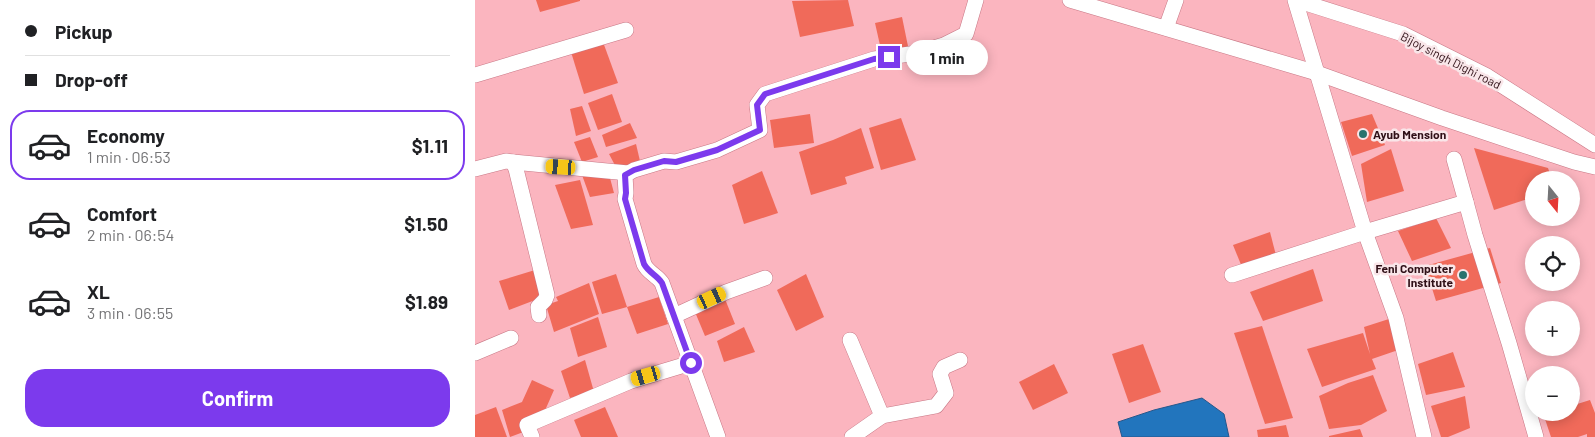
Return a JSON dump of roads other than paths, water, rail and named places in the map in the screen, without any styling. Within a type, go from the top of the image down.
[{"type":"street","points":[[475,169],[506,161],[628,172],[664,161],[676,162],[717,150],[760,130],[757,105],[765,94],[874,59],[917,53],[944,45],[966,34],[976,0]]},
{"type":"street","points":[[1070,0],[1317,73],[1452,121],[1574,162],[1595,167]]},
{"type":"street","points":[[1166,28],[1176,0]]},
{"type":"street","points":[[1295,0],[1365,232],[1396,318],[1424,437]]},
{"type":"street","name":"Bijoy singh Dighi road","points":[[1295,0],[1403,34],[1487,76],[1595,145]]},
{"type":"street","points":[[475,75],[626,30]]},
{"type":"street","points":[[1454,159],[1536,437]]},
{"type":"street","points":[[513,162],[547,295],[538,307],[539,315]]},
{"type":"street","points":[[628,172],[625,175],[625,199],[644,264],[648,271],[662,283],[718,437]]},
{"type":"street","points":[[1232,275],[1466,202]]},
{"type":"street","points":[[675,316],[726,292],[765,278]]},
{"type":"street","points":[[475,353],[511,338]]},
{"type":"street","points":[[850,340],[882,416]]},
{"type":"street","points":[[852,437],[882,416],[936,406],[946,393],[940,374],[944,367],[961,360]]},
{"type":"street","points":[[532,437],[527,425],[631,381],[691,363]]},
{"type":"water","points":[[1202,398],[1224,414],[1229,437],[1122,437],[1118,422],[1154,410]]},
{"type":"place","name":"Ayub Mension","points":[[1363,134]]},
{"type":"place","name":"Feni Computer Institute","points":[[1463,275]]}]
